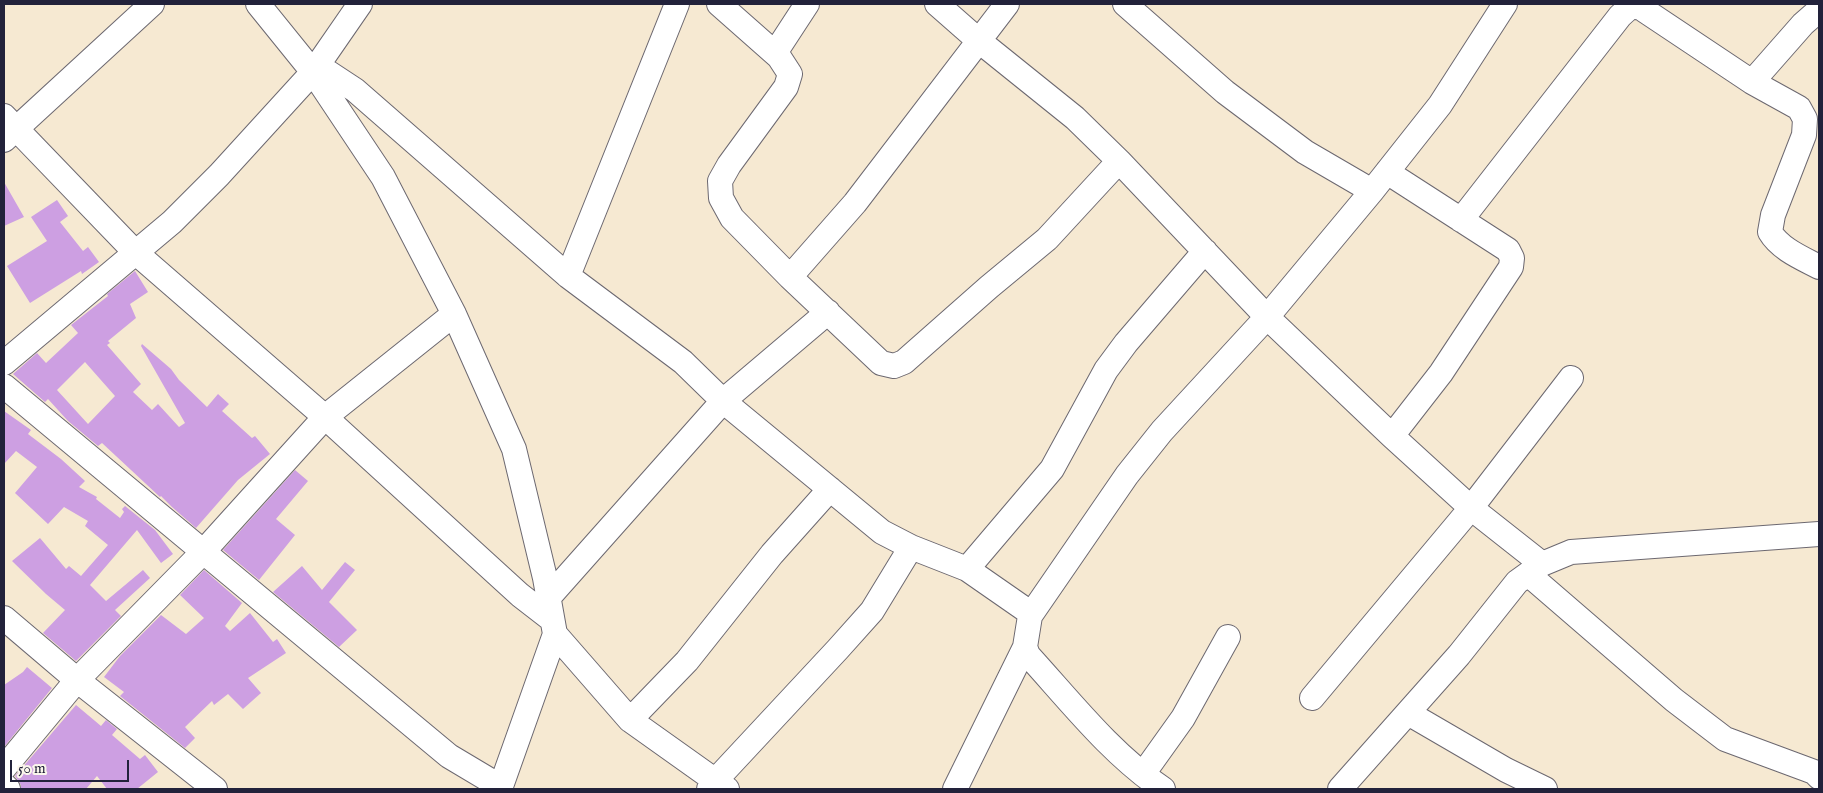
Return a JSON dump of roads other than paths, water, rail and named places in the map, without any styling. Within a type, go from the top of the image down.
[{"type":"street","points":[[152,4],[8,129],[135,252],[325,417],[520,595],[551,617],[630,720],[717,786],[872,611],[912,547]]},
{"type":"street","points":[[258,4],[315,68],[383,177],[454,314],[514,449],[545,578],[551,617]]},
{"type":"street","points":[[4,363],[172,222],[219,174],[315,68],[360,4]]},
{"type":"street","points":[[568,276],[677,4]]},
{"type":"street","points":[[720,4],[779,57],[790,74],[786,87],[720,180],[721,198],[732,218],[790,277],[881,363],[894,366],[904,362],[1047,239],[1119,161]]},
{"type":"street","points":[[774,53],[807,4]]},
{"type":"street","points":[[937,4],[978,40],[1075,118],[1119,161],[1267,316],[1392,436],[1674,700],[1725,738],[1814,772],[1819,777]]},
{"type":"street","points":[[790,277],[855,202],[1007,4]]},
{"type":"street","points":[[1125,4],[1226,92],[1305,152],[1372,191]]},
{"type":"street","points":[[955,789],[1025,647],[1030,616],[1127,475],[1162,431],[1267,316],[1372,191],[1440,105],[1505,4]]},
{"type":"street","points":[[1461,220],[1620,16],[1631,6],[1640,8],[1752,82],[1798,108],[1805,119],[1804,135],[1773,215],[1770,232],[1774,239],[1787,249],[1819,268]]},
{"type":"street","points":[[1752,82],[1802,24],[1819,10]]},
{"type":"street","points":[[315,68],[355,90],[568,276],[683,362],[723,401],[882,532],[912,547],[968,569],[1026,610],[1030,616]]},
{"type":"street","points":[[1387,172],[1508,250],[1512,258],[1510,267],[1441,373],[1392,436]]},
{"type":"street","points":[[968,569],[1052,469],[1106,370],[1126,343],[1205,251]]},
{"type":"street","points":[[4,386],[449,756],[500,788],[551,617],[723,401],[828,312]]},
{"type":"street","points":[[6,761],[77,680],[203,552],[325,417],[454,314]]},
{"type":"street","points":[[1312,698],[1471,508],[1571,378]]},
{"type":"street","points":[[630,720],[687,661],[772,554],[830,489]]},
{"type":"street","points":[[1343,788],[1459,655],[1517,582],[1535,569],[1571,552],[1819,534]]},
{"type":"street","points":[[4,618],[77,680],[215,789]]},
{"type":"street","points":[[1025,647],[1028,655],[1074,706],[1151,783],[1183,718],[1228,637]]},
{"type":"street","points":[[1408,713],[1506,770],[1545,789]]},
{"type":"street","points":[[4,785],[8,789]]}]
